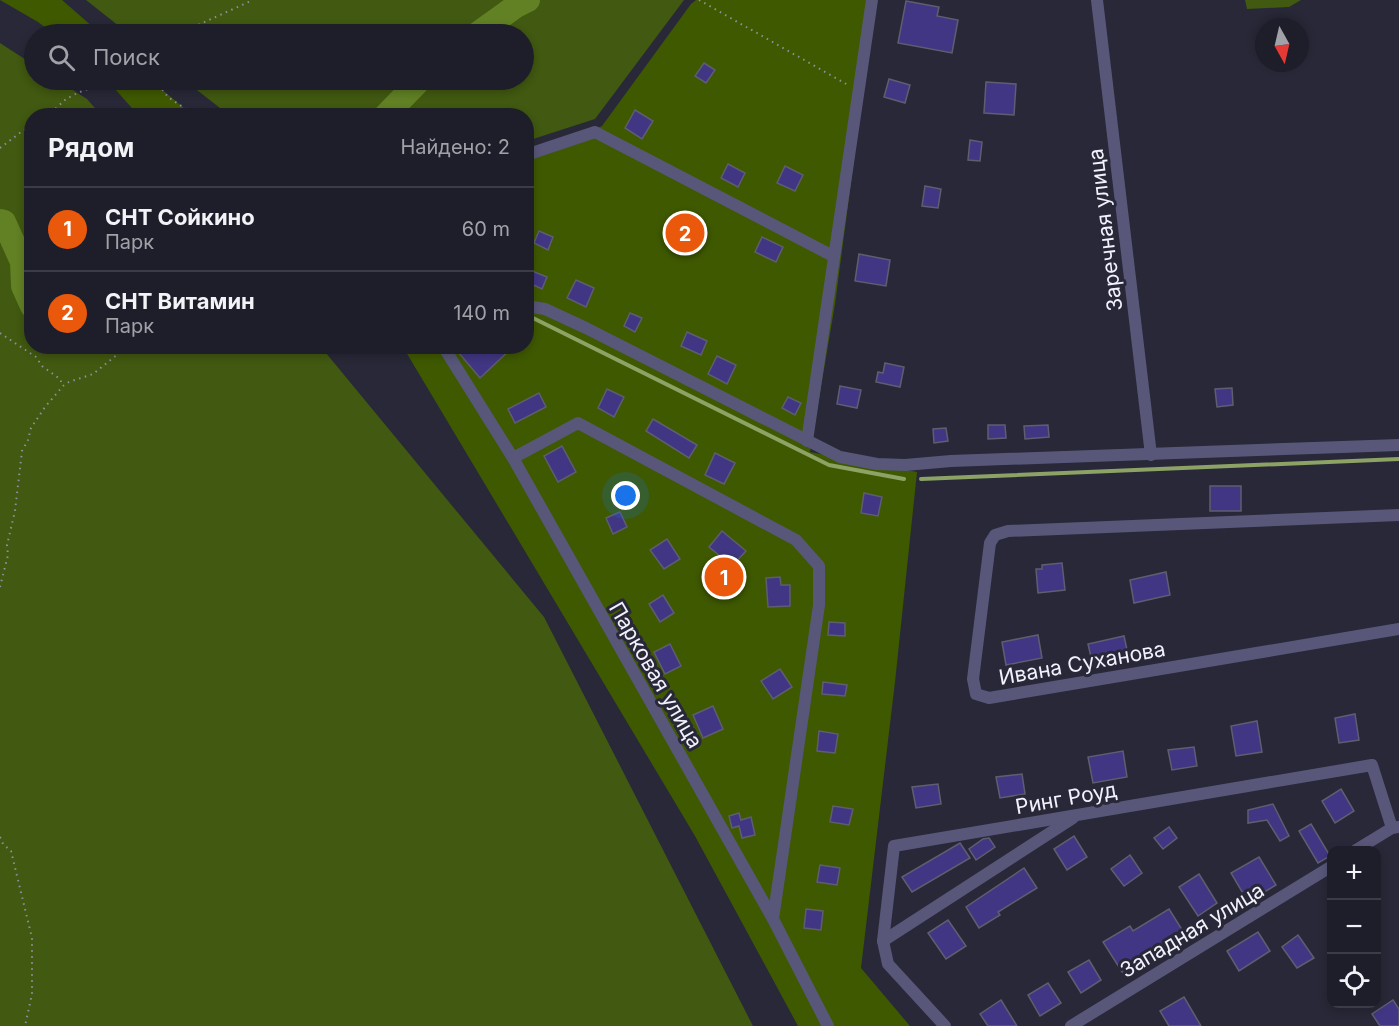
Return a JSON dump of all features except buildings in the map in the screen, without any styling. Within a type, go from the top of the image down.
[{"type":"street","points":[[807,441],[872,0]]},
{"type":"street","name":"Заречная улица","points":[[1097,0],[1151,455]]},
{"type":"street","points":[[534,152],[595,132],[833,256]]},
{"type":"street","points":[[534,307],[545,309],[586,328],[840,457],[877,464],[905,465],[951,461],[1399,445]]},
{"type":"street","name":"Парковая улица","points":[[448,354],[513,458],[773,919],[828,1026]]},
{"type":"street","points":[[513,458],[578,423],[796,540],[819,566],[819,605],[773,919]]},
{"type":"street","name":"Ивана Суханова","points":[[1399,515],[1020,530],[995,535],[990,543],[973,680],[976,694],[989,698],[1399,629]]},
{"type":"street","name":"Ринг Роуд","points":[[945,1026],[888,964],[883,941],[894,846],[1372,765],[1395,827]]},
{"type":"street","points":[[883,941],[1078,815]]},
{"type":"street","points":[[1363,846],[1395,827]]},
{"type":"street","name":"Западная улица","points":[[1071,1026],[1327,869]]},
{"type":"path","points":[[200,24],[253,0]]},
{"type":"path","points":[[699,0],[858,91]]},
{"type":"path","points":[[56,108],[84,90]]},
{"type":"path","points":[[163,90],[168,97],[184,108]]},
{"type":"path","points":[[0,148],[24,130]]},
{"type":"path","points":[[0,333],[24,349]]},
{"type":"path","points":[[32,354],[42,366],[60,379],[63,386]]},
{"type":"path","points":[[0,587],[8,555],[7,545],[15,511],[22,451],[31,428],[63,386],[93,374],[119,354]]},
{"type":"path","points":[[0,837],[3,844],[11,851],[32,938],[32,994],[26,1026]]},
{"type":"green space","points":[[0,0],[62,0],[90,24],[41,24]]},
{"type":"green space","points":[[86,0],[684,0],[595,119],[534,139],[534,108],[220,108],[197,90],[534,90],[534,24],[116,24]]},
{"type":"green space","points":[[696,0],[875,0],[835,304],[810,452],[917,472],[861,968],[910,1026],[798,1026],[695,836],[407,354],[534,354],[534,158],[602,126]]},
{"type":"green space","points":[[1245,0],[1301,0],[1289,7],[1247,9]]},
{"type":"green space","points":[[0,43],[24,59],[24,90],[73,90],[87,99],[95,108],[24,108],[24,354],[327,354],[544,617],[753,1026],[0,1026]]},
{"type":"green space","points":[[116,90],[163,90],[184,108],[132,108]]},
{"type":"waterway","points":[[491,24],[528,0]]},
{"type":"waterway","points":[[393,108],[410,90]]},
{"type":"waterway","points":[[0,221],[4,222],[22,262],[24,288]]},
{"type":"waterway","points":[[534,318],[829,465],[904,479]]},
{"type":"waterway","points":[[921,479],[1399,459]]},
{"type":"place","name":"СНТ Витамин","points":[[685,233]]},
{"type":"place","name":"СНТ Сойкино","points":[[724,577]]}]
